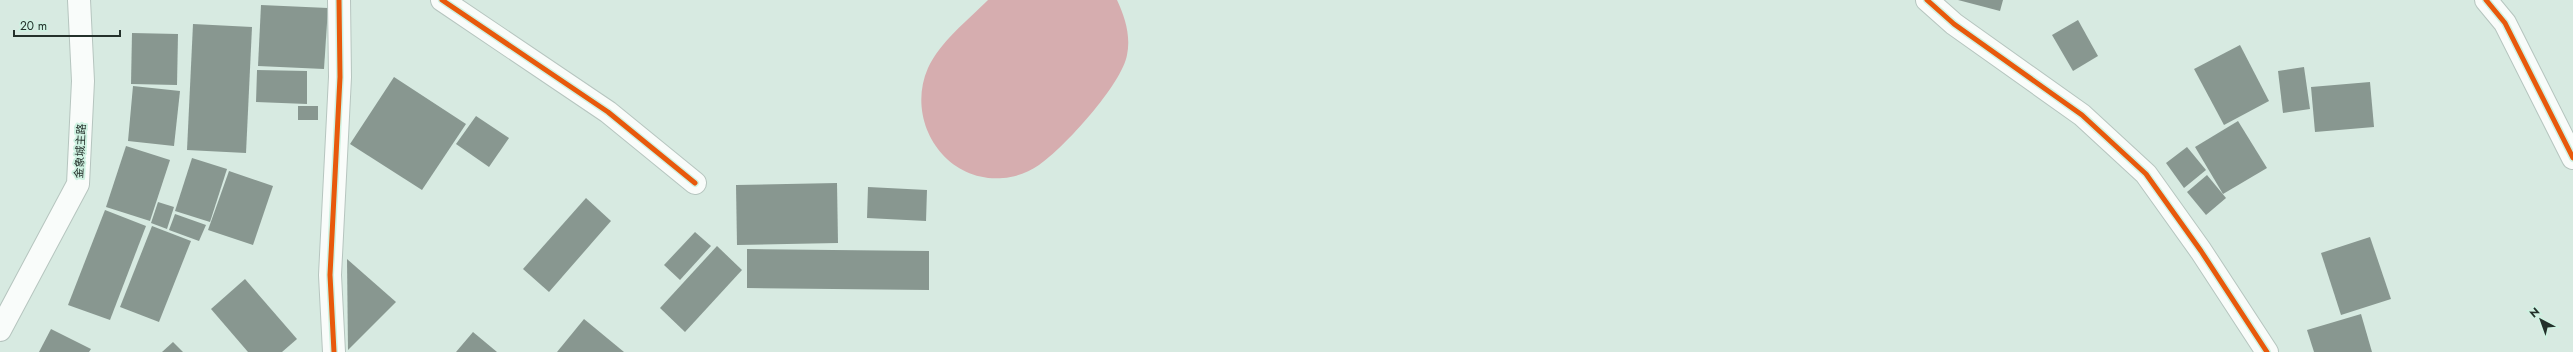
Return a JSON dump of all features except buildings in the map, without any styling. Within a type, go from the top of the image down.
[{"type":"street","name":"金象城主路","points":[[0,330],[78,184],[83,81],[79,0]]},
{"type":"street","points":[[334,352],[330,275],[340,77],[339,0]]},
{"type":"street","points":[[442,0],[608,112],[695,183]]},
{"type":"street","points":[[1926,0],[1954,24],[2082,115],[2146,174],[2201,251],[2267,352]]},
{"type":"street","points":[[2486,0],[2505,23],[2573,158]]},
{"type":"shaded area","points":[[988,0],[1117,0],[1125,20],[1128,34],[1127,55],[1123,67],[1104,98],[1077,130],[1050,157],[1031,170],[1013,177],[982,177],[963,170],[947,159],[935,144],[926,127],[922,108],[922,88],[928,68],[933,58],[947,40]]},
{"type":"cycle path","points":[[334,352],[330,275],[340,77],[339,0]]},
{"type":"cycle path","points":[[442,0],[608,112],[695,183]]},
{"type":"cycle path","points":[[1927,0],[1954,24],[2082,115],[2146,174],[2201,251],[2267,352]]},
{"type":"cycle path","points":[[2486,0],[2505,23],[2573,158]]}]
